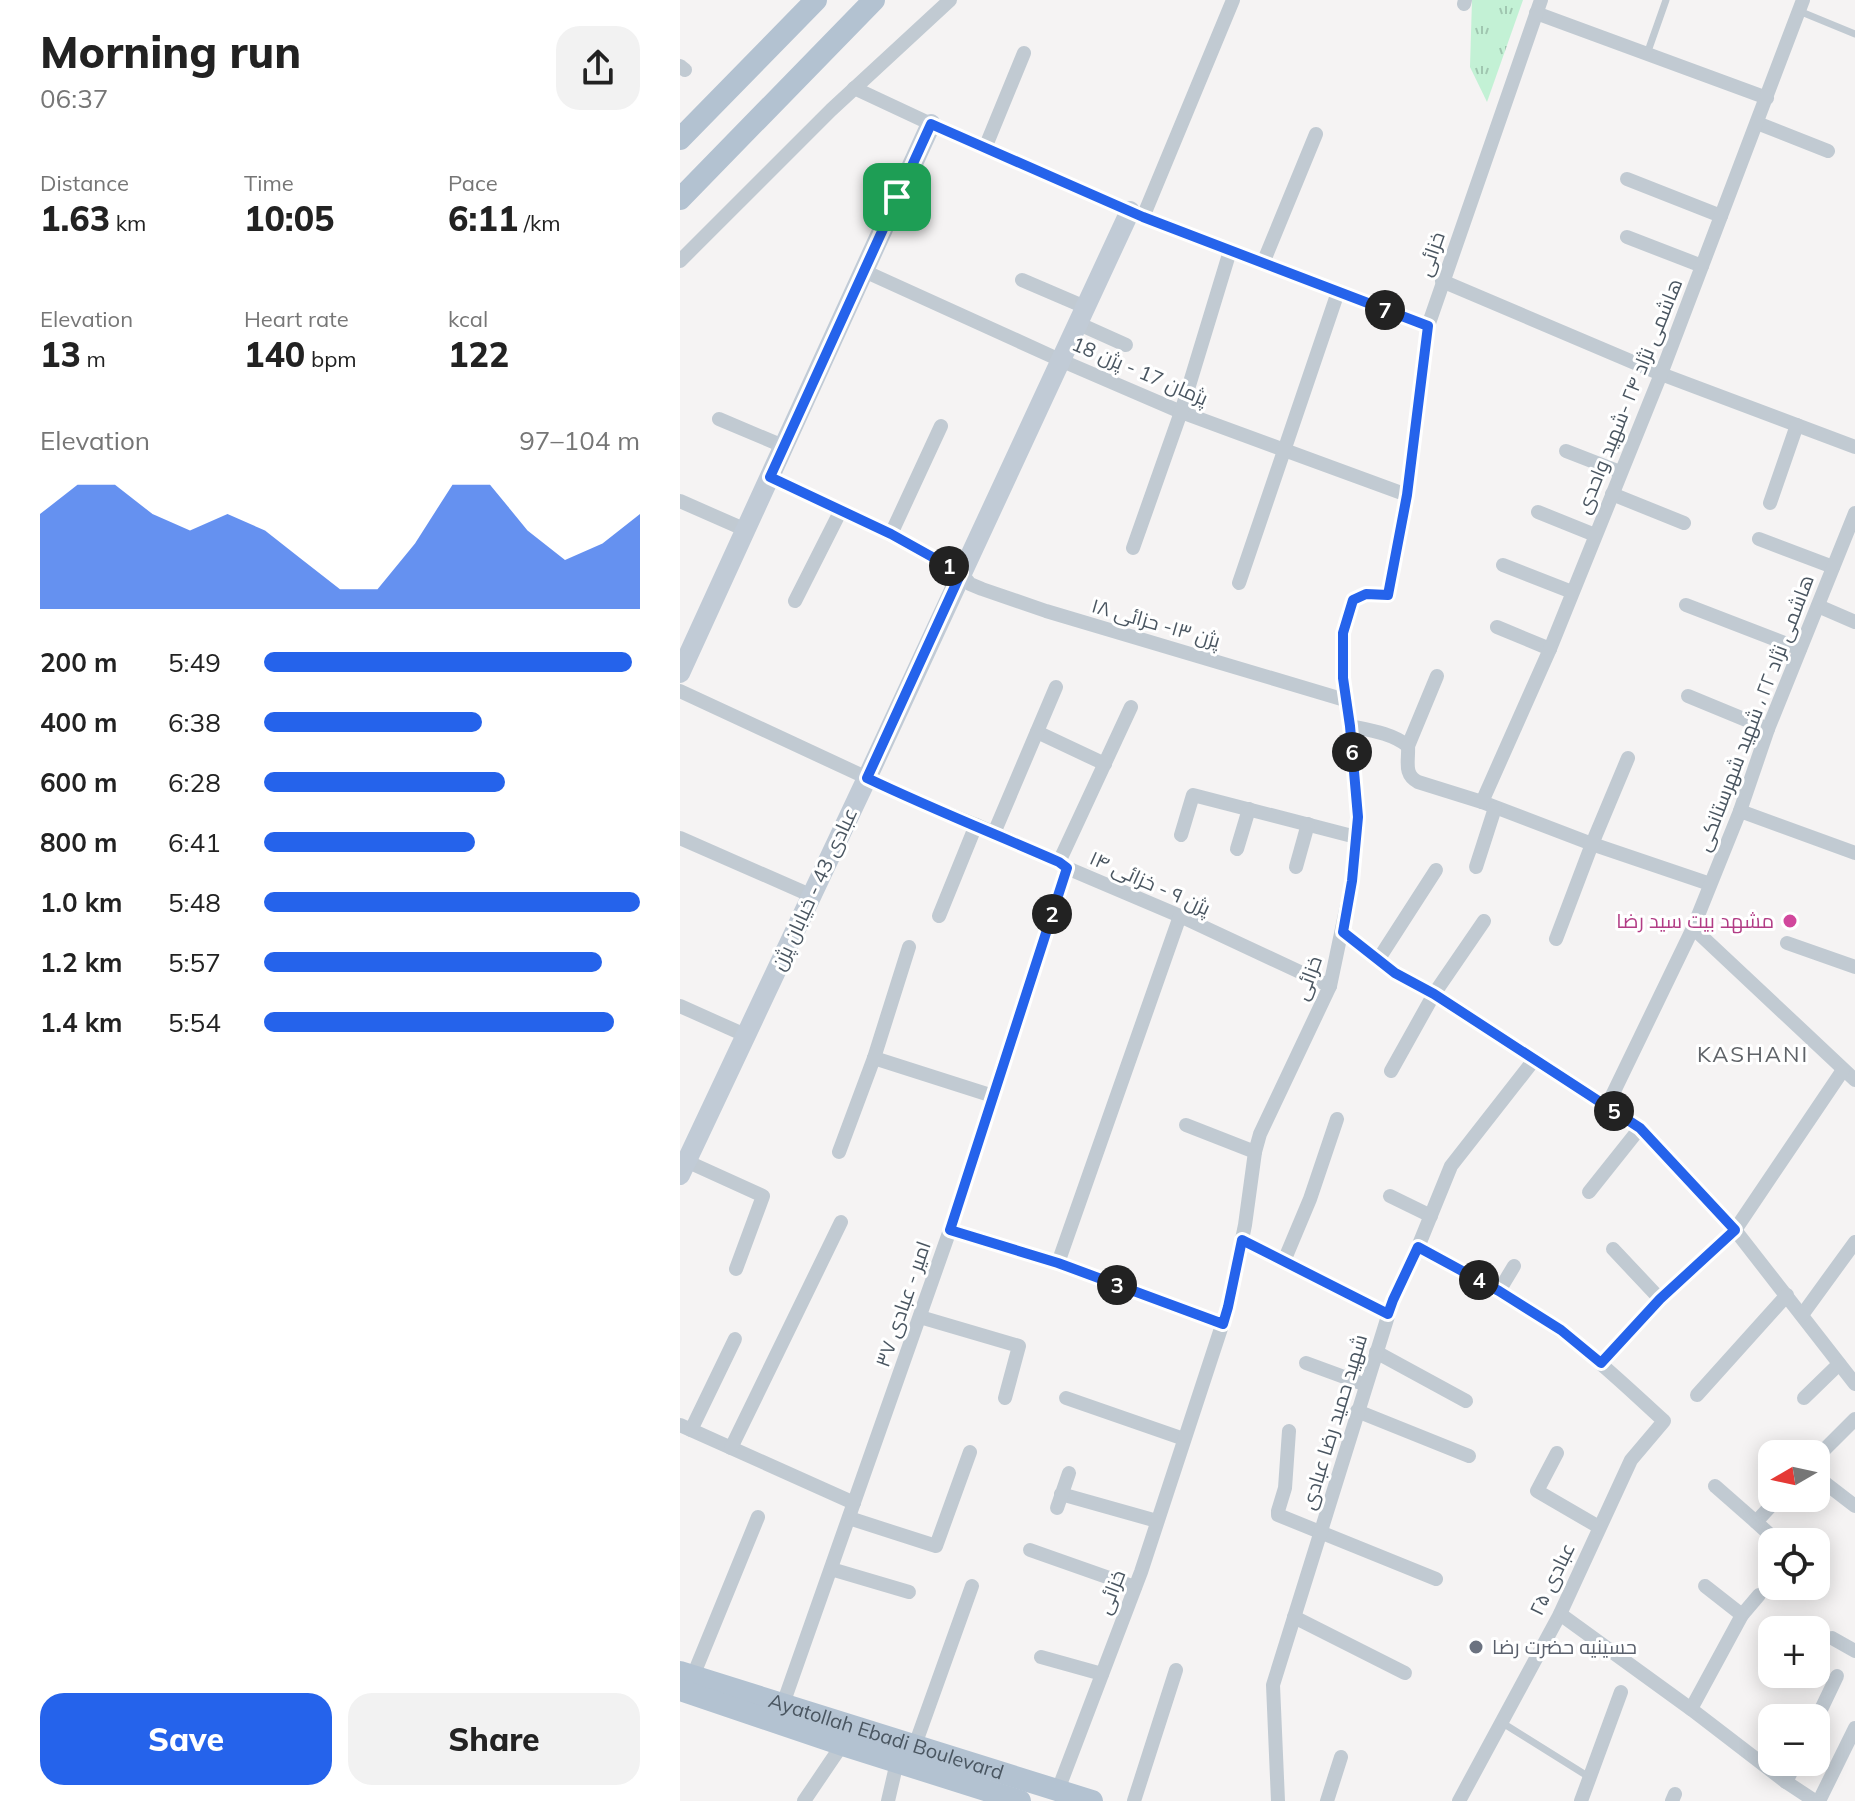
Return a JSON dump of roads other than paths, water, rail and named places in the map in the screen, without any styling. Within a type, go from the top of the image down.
[{"type":"main road","points":[[680,139],[816,0]]},
{"type":"main road","points":[[680,199],[874,0]]},
{"type":"main road","name":"Ayatollah Ebadi Boulevard","points":[[684,1679],[783,1704],[897,1762],[1020,1801]]},
{"type":"main road","name":"Ayatollah Ebadi Boulevard","points":[[684,1679],[847,1735],[915,1745],[1092,1801]]},
{"type":"street","points":[[680,261],[854,88],[950,0]]},
{"type":"street","points":[[1136,214],[1233,0]]},
{"type":"street","name":"هاشمی نژاد ۲۴ -شهید واحدی","points":[[1476,867],[1489,805],[1661,374],[1801,5]]},
{"type":"street","points":[[1538,7],[1647,54],[1767,98]]},
{"type":"street","name":"خزائی","points":[[1058,1790],[1135,1587],[1223,1324],[1242,1240],[1260,1134],[1330,986],[1352,881],[1358,817],[1343,678],[1343,633],[1353,600],[1366,594],[1388,595],[1407,495],[1428,326],[1538,7]]},
{"type":"street","points":[[985,148],[1024,53]]},
{"type":"street","points":[[854,88],[1136,214],[1428,326]]},
{"type":"street","points":[[1757,123],[1828,151]]},
{"type":"street","points":[[680,673],[931,124]]},
{"type":"street","points":[[1263,263],[1316,134]]},
{"type":"street","points":[[1627,179],[1721,216]]},
{"type":"street","name":"عبادی 43 - خیابان پژن","points":[[685,1157],[867,778],[1081,315],[1136,214]]},
{"type":"street","points":[[1627,237],[1702,266]]},
{"type":"street","points":[[1133,548],[1181,412],[1230,251]]},
{"type":"street","name":"پژمان 17 - پژن 18","points":[[864,271],[1181,412],[1407,495]]},
{"type":"street","points":[[1022,280],[1126,345]]},
{"type":"street","points":[[1442,281],[1661,374],[1855,447]]},
{"type":"street","points":[[1239,583],[1338,292]]},
{"type":"street","points":[[719,419],[783,446]]},
{"type":"street","points":[[1770,503],[1797,425]]},
{"type":"street","points":[[891,534],[941,426]]},
{"type":"street","points":[[1566,451],[1620,472]]},
{"type":"street","name":"پژن ۱۳- حزائی ۱۸","points":[[770,477],[891,534],[961,573],[970,584],[1033,607],[1345,700]]},
{"type":"street","points":[[1612,494],[1684,523]]},
{"type":"street","points":[[680,501],[746,530]]},
{"type":"street","points":[[795,601],[841,510]]},
{"type":"street","points":[[1538,512],[1595,535]]},
{"type":"street","name":"هاشمی نژاد ۲۲ ، شهید شهرستانکی","points":[[1607,1106],[1693,928],[1740,811],[1768,729],[1855,513]]},
{"type":"street","points":[[1759,539],[1833,567]]},
{"type":"street","points":[[1503,565],[1572,592]]},
{"type":"street","points":[[1686,605],[1800,649]]},
{"type":"street","points":[[1818,606],[1855,622]]},
{"type":"street","points":[[1497,627],[1550,649]]},
{"type":"street","points":[[1437,676],[1408,746],[1407,772],[1411,778],[1710,884]]},
{"type":"street","points":[[994,833],[1056,687]]},
{"type":"street","name":"پژن ۹ - خزائی ۱۴","points":[[680,691],[1330,986]]},
{"type":"street","points":[[1688,696],[1768,729]]},
{"type":"street","name":"امیر - عبادی ۳۷","points":[[783,1704],[950,1230],[1063,865],[1131,707]]},
{"type":"street","points":[[1350,726],[1381,733],[1408,746]]},
{"type":"street","points":[[1037,732],[1105,764]]},
{"type":"street","points":[[1556,939],[1628,758]]},
{"type":"street","points":[[1181,835],[1193,795],[1356,837]]},
{"type":"street","points":[[1237,849],[1249,809]]},
{"type":"street","points":[[1740,811],[1855,853]]},
{"type":"street","points":[[1296,867],[1308,824]]},
{"type":"street","points":[[939,916],[976,825]]},
{"type":"street","points":[[680,838],[810,895]]},
{"type":"street","points":[[1378,960],[1436,870]]},
{"type":"street","points":[[1058,1263],[1180,916]]},
{"type":"street","points":[[1391,1071],[1434,994],[1484,921]]},
{"type":"street","points":[[1693,928],[1855,1080]]},
{"type":"street","points":[[1343,932],[1395,973],[1434,994],[1640,1128],[1735,1230],[1855,1384]]},
{"type":"street","points":[[1787,943],[1855,967]]},
{"type":"street","points":[[839,1152],[874,1058],[909,947]]},
{"type":"street","points":[[680,1006],[745,1035]]},
{"type":"street","points":[[874,1058],[993,1096]]},
{"type":"street","name":"شهید حمید رضا عبادی","points":[[1278,1801],[1273,1685],[1388,1314],[1451,1166],[1534,1060]]},
{"type":"street","points":[[1418,1247],[1499,1291],[1561,1330],[1601,1363],[1660,1299],[1735,1230],[1843,1070]]},
{"type":"street","points":[[1284,1261],[1310,1199],[1337,1119]]},
{"type":"street","points":[[1186,1125],[1255,1152]]},
{"type":"street","points":[[1589,1192],[1640,1128]]},
{"type":"street","points":[[685,1157],[763,1196],[736,1269]]},
{"type":"street","points":[[1390,1196],[1431,1216]]},
{"type":"street","points":[[731,1448],[841,1222]]},
{"type":"street","points":[[950,1230],[1058,1263],[1223,1324]]},
{"type":"street","points":[[1242,1240],[1388,1314]]},
{"type":"street","points":[[1802,1315],[1855,1242]]},
{"type":"street","points":[[1613,1249],[1660,1299]]},
{"type":"street","points":[[1499,1291],[1514,1266]]},
{"type":"street","points":[[1697,1395],[1787,1295]]},
{"type":"street","points":[[920,1317],[1019,1346],[1005,1398]]},
{"type":"street","points":[[735,1339],[686,1428],[854,1503]]},
{"type":"street","points":[[1376,1352],[1466,1401]]},
{"type":"street","points":[[1306,1363],[1366,1385]]},
{"type":"street","name":"عبادی ۲۵","points":[[1459,1801],[1560,1614],[1631,1460],[1664,1421],[1601,1363]]},
{"type":"street","points":[[1804,1398],[1839,1364]]},
{"type":"street","points":[[1066,1398],[1184,1439]]},
{"type":"street","points":[[1357,1411],[1469,1456]]},
{"type":"street","points":[[1830,1444],[1855,1419]]},
{"type":"street","points":[[1289,1431],[1285,1488],[1278,1515],[1436,1579]]},
{"type":"street","points":[[849,1518],[936,1546],[970,1452]]},
{"type":"street","points":[[1557,1453],[1537,1491],[1599,1527]]},
{"type":"street","points":[[1069,1473],[1059,1501],[1157,1521]]},
{"type":"street","points":[[1715,1486],[1763,1528]]},
{"type":"street","points":[[1830,1487],[1855,1506]]},
{"type":"street","points":[[1756,1522],[1765,1512]]},
{"type":"street","points":[[684,1679],[758,1517]]},
{"type":"street","points":[[1030,1550],[1135,1587]]},
{"type":"street","points":[[831,1569],[909,1592]]},
{"type":"street","points":[[915,1745],[972,1586]]},
{"type":"street","points":[[1705,1586],[1742,1615]]},
{"type":"street","points":[[1691,1709],[1742,1615],[1758,1596]]},
{"type":"street","points":[[1560,1614],[1786,1782],[1817,1801],[1855,1728]]},
{"type":"street","points":[[1294,1617],[1405,1673]]},
{"type":"street","points":[[1832,1638],[1855,1651]]},
{"type":"street","points":[[1041,1657],[1102,1674]]},
{"type":"street","points":[[1134,1801],[1176,1670]]},
{"type":"street","points":[[1824,1704],[1837,1676]]},
{"type":"street","points":[[1581,1801],[1621,1692]]},
{"type":"street","points":[[804,1801],[847,1735]]},
{"type":"street","points":[[1327,1801],[1341,1757]]},
{"type":"street","points":[[888,1801],[897,1762]]},
{"type":"street","points":[[1786,1782],[1789,1776]]},
{"type":"lane","points":[[1647,54],[1666,0]]},
{"type":"lane","points":[[1801,5],[1855,34]]},
{"type":"lane","points":[[1501,1722],[1589,1777]]},
{"type":"place","name":"مشهد بيت سيد رضا","points":[[1790,921]]},
{"type":"place","name":"حسینیه حضرت رضا","points":[[1476,1647]]},
{"type":"district","name":"KASHANI","points":[[1753,1054]]}]
